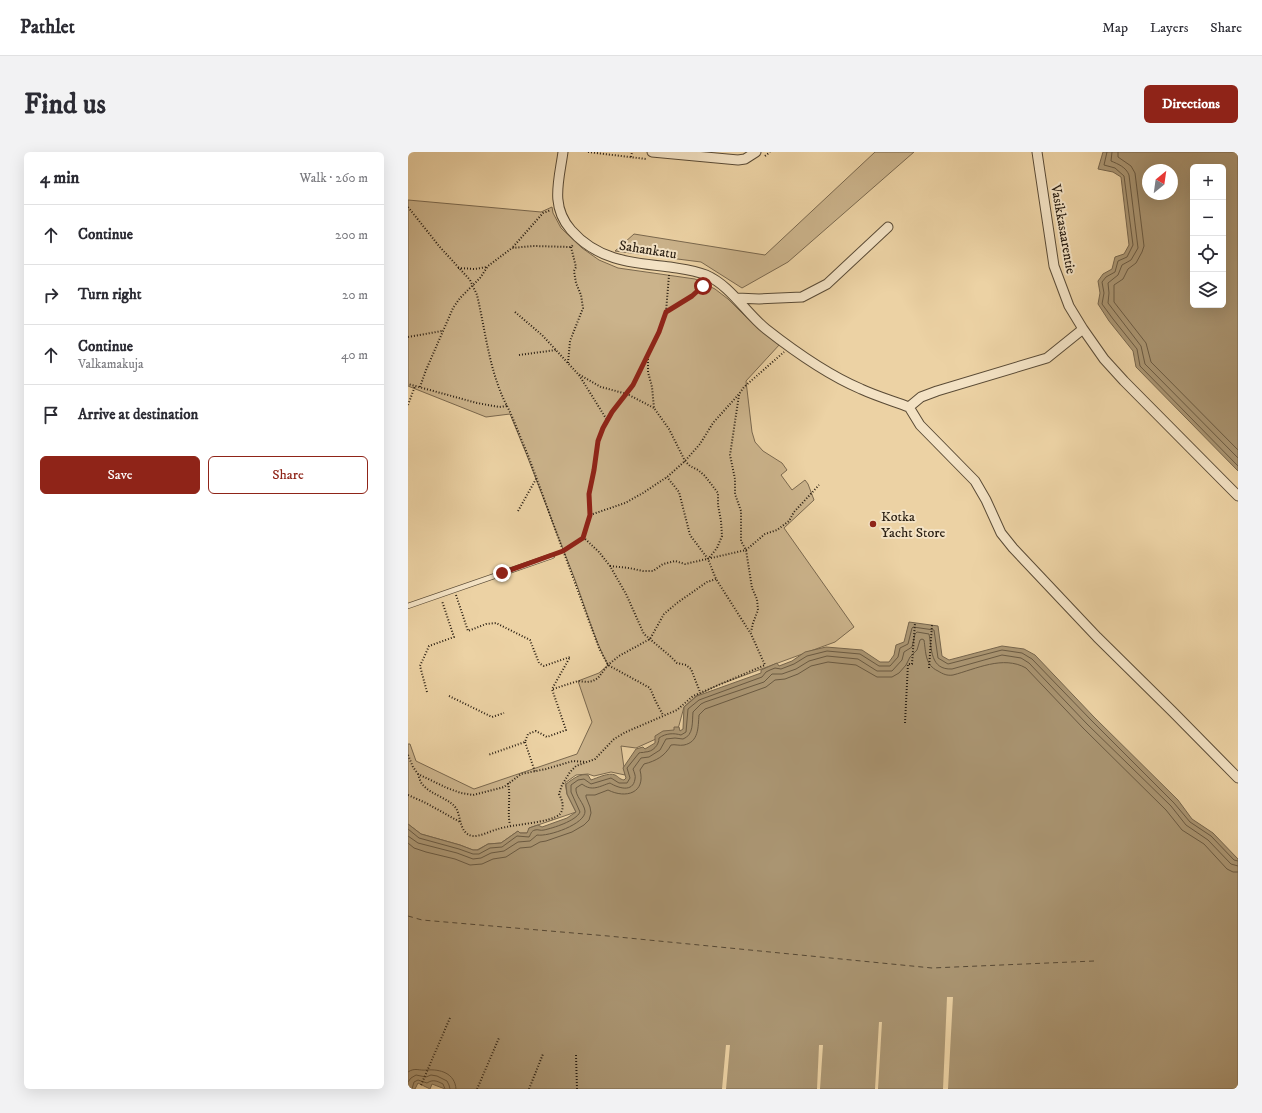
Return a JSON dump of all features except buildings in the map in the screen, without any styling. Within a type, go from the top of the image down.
[{"type":"street","name":"Sahankatu","points":[[563,152],[557,196],[558,208],[564,220],[579,238],[594,249],[623,261],[690,270],[709,276]]},
{"type":"street","points":[[652,152],[738,160],[745,159],[756,152]]},
{"type":"street","name":"Vasikkasaarentie","points":[[1037,152],[1054,266],[1069,306],[1104,359],[1238,496]]},
{"type":"street","points":[[737,298],[759,300],[802,298],[827,284],[888,227]]},
{"type":"street","points":[[709,276],[737,298],[765,328],[822,368],[860,389],[909,407],[920,425],[975,482],[986,500],[1001,533],[1014,548],[1097,637],[1238,778]]},
{"type":"street","points":[[909,407],[922,397],[937,391],[1047,358],[1083,329]]},
{"type":"lane","points":[[408,606],[552,556]]},
{"type":"path","points":[[631,157],[632,152]]},
{"type":"path","points":[[408,208],[439,246],[470,280],[477,295],[492,370],[511,414],[574,577],[599,648],[608,665],[650,688],[663,716]]},
{"type":"path","points":[[420,388],[443,331],[460,298],[488,266],[512,248],[544,213],[558,208]]},
{"type":"path","points":[[512,248],[532,246],[571,247],[579,238]]},
{"type":"path","points":[[568,362],[570,341],[583,308],[581,295],[576,282],[574,271],[576,267],[571,247]]},
{"type":"path","points":[[458,268],[475,269],[488,266]]},
{"type":"path","points":[[552,556],[583,538],[590,515],[589,494],[598,441],[607,420],[626,394],[648,356],[659,332],[666,312],[669,267]]},
{"type":"path","points":[[666,312],[675,308],[700,290],[709,276]]},
{"type":"path","points":[[514,312],[542,335],[568,362],[578,374],[607,420]]},
{"type":"path","points":[[408,337],[443,331]]},
{"type":"path","points":[[590,515],[625,503],[668,477],[700,444],[713,423],[744,387],[783,354],[789,345]]},
{"type":"path","points":[[519,355],[556,350]]},
{"type":"path","points":[[648,356],[648,372],[652,387],[654,408]]},
{"type":"path","points":[[578,374],[601,387],[626,394],[654,408],[669,429],[685,461],[705,476],[718,493],[722,536],[708,559]]},
{"type":"path","points":[[408,384],[477,403],[499,407],[507,406]]},
{"type":"path","points":[[408,405],[415,386]]},
{"type":"path","points":[[739,394],[730,455],[735,479],[735,494],[741,511],[741,541],[746,550],[752,588],[757,599],[758,610],[753,622],[751,634]]},
{"type":"path","points":[[408,755],[422,784],[429,791],[453,805],[457,810],[464,830],[471,836],[480,835],[510,826],[554,819],[560,814],[563,808],[562,800],[559,794],[562,785],[570,772],[576,766],[595,759],[614,739],[677,710],[700,692],[765,665],[751,634],[716,578],[708,559],[690,535],[679,492],[668,477]]},
{"type":"path","points":[[518,511],[536,479]]},
{"type":"path","points":[[610,566],[653,571],[663,564],[675,561],[685,564],[746,550],[765,534],[777,530],[789,520],[794,512],[819,484]]},
{"type":"path","points":[[583,538],[600,552],[610,566],[626,594],[644,634],[678,663],[686,665],[691,669],[700,692]]},
{"type":"path","points":[[552,689],[578,681],[593,681],[598,678],[608,665],[619,656],[650,639],[664,614],[689,594],[716,578]]},
{"type":"path","points":[[454,590],[468,631],[486,624],[496,623],[530,640],[539,663],[544,666],[570,657],[552,689],[566,730],[547,737],[536,731],[528,734],[525,742],[535,772]]},
{"type":"path","points":[[428,692],[420,666],[429,646],[454,637],[440,595]]},
{"type":"path","points":[[905,723],[908,664],[912,664],[915,623]]},
{"type":"path","points":[[929,668],[932,625]]},
{"type":"path","points":[[449,696],[492,717],[504,713]]},
{"type":"path","points":[[488,756],[525,742]]},
{"type":"path","points":[[418,774],[447,788],[473,795],[504,787],[521,774],[535,772],[573,761],[587,762]]},
{"type":"path","points":[[408,765],[413,767]]},
{"type":"path","points":[[508,783],[510,793],[508,814],[510,826]]},
{"type":"path","points":[[408,795],[460,822]]},
{"type":"path","points":[[421,1085],[450,1018]]},
{"type":"path","points":[[476,1089],[499,1038]]},
{"type":"path","points":[[529,1089],[543,1054]]},
{"type":"path","points":[[576,1055],[577,1089]]},
{"type":"shaded area","points":[[875,152],[914,152],[788,262],[742,288],[701,262],[615,251],[634,234],[765,255]]},
{"type":"shaded area","points":[[408,200],[541,212],[552,207],[553,213],[561,228],[582,248],[599,260],[618,268],[695,279],[715,289],[728,299],[746,317],[780,344],[746,381],[752,432],[755,442],[763,451],[782,463],[787,470],[781,475],[792,490],[805,480],[808,484],[814,500],[784,528],[854,627],[835,642],[718,685],[696,696],[684,707],[678,729],[636,748],[621,746],[625,775],[611,772],[594,776],[588,774],[576,775],[565,783],[567,794],[576,812],[529,828],[528,833],[520,833],[518,831],[501,843],[488,844],[477,850],[421,834],[408,824],[408,744],[410,744],[416,761],[474,789],[577,754],[592,722],[578,681],[599,673],[608,665],[510,414],[486,417],[408,386]]},
{"type":"water","points":[[1103,152],[1238,152],[1238,471],[1136,367],[1133,351],[1109,321],[1098,304],[1100,293],[1098,281],[1103,274],[1112,269],[1115,257],[1124,254],[1129,245],[1121,177],[1113,172],[1098,169]]},
{"type":"water","points":[[909,622],[938,626],[942,656],[949,660],[1002,646],[1024,649],[1035,655],[1094,717],[1178,800],[1192,819],[1213,833],[1238,859],[1238,1089],[445,1089],[432,1084],[430,1089],[418,1083],[415,1089],[408,1089],[408,824],[421,834],[473,850],[478,850],[488,844],[501,843],[518,831],[520,833],[527,833],[529,828],[538,825],[542,827],[567,818],[576,812],[567,794],[566,784],[582,775],[588,775],[591,780],[612,774],[624,780],[626,778],[623,768],[636,749],[643,747],[645,749],[655,743],[655,736],[663,731],[674,730],[674,727],[679,727],[680,731],[683,729],[684,707],[697,696],[761,673],[761,670],[777,663],[779,666],[792,661],[805,652],[826,647],[862,650],[880,662],[889,662],[894,655],[896,645],[904,642]]},
{"type":"pier","points":[[947,997],[953,997],[948,1089],[943,1089]]},
{"type":"pier","points":[[879,1022],[882,1022],[878,1089],[875,1089]]},
{"type":"pier","points":[[726,1045],[730,1045],[726,1089],[722,1089]]},
{"type":"pier","points":[[819,1045],[823,1045],[820,1089],[817,1089]]},
{"type":"ferry route","points":[[408,916],[422,920],[608,936],[932,968],[1094,961]]},
{"type":"place","name":"Kotka Yacht Store","points":[[873,524]]},
{"type":"route","points":[[502,573],[552,556],[583,538],[590,515],[589,494],[598,441],[603,428],[616,406],[633,385],[659,332],[666,312],[675,308],[685,299],[700,290],[703,286]]}]
